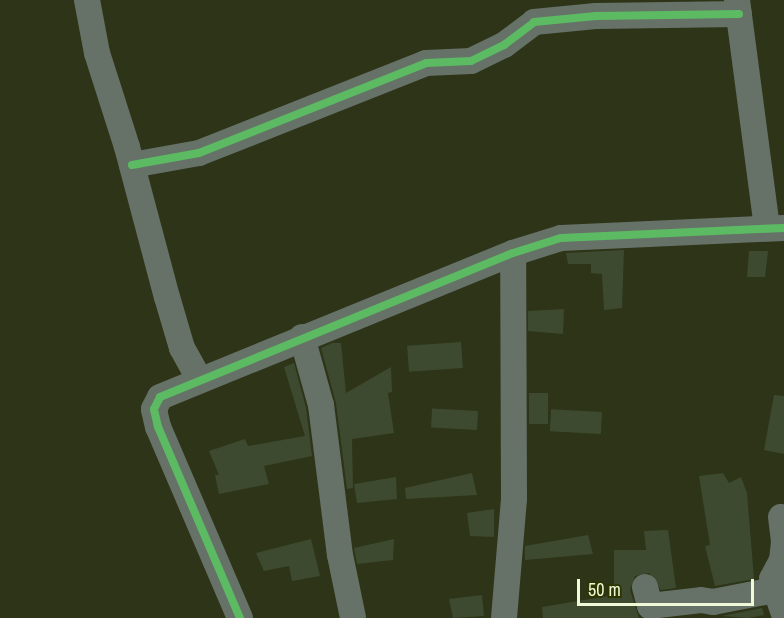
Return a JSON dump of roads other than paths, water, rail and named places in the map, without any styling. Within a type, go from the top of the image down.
[{"type":"street","points":[[87,0],[97,53],[132,165],[182,348],[199,379]]},
{"type":"street","points":[[132,165],[199,153],[426,63],[471,61],[504,45],[534,22],[738,7],[775,228],[561,238],[513,253],[199,379],[160,397],[153,409],[240,618]]},
{"type":"street","points":[[504,618],[514,498],[513,253]]},
{"type":"street","points":[[302,337],[321,405],[340,555],[353,618]]},
{"type":"street","points":[[781,517],[784,542],[782,560],[771,579],[784,614]]},
{"type":"street","points":[[645,587],[650,606],[701,600],[713,602],[775,590]]}]
